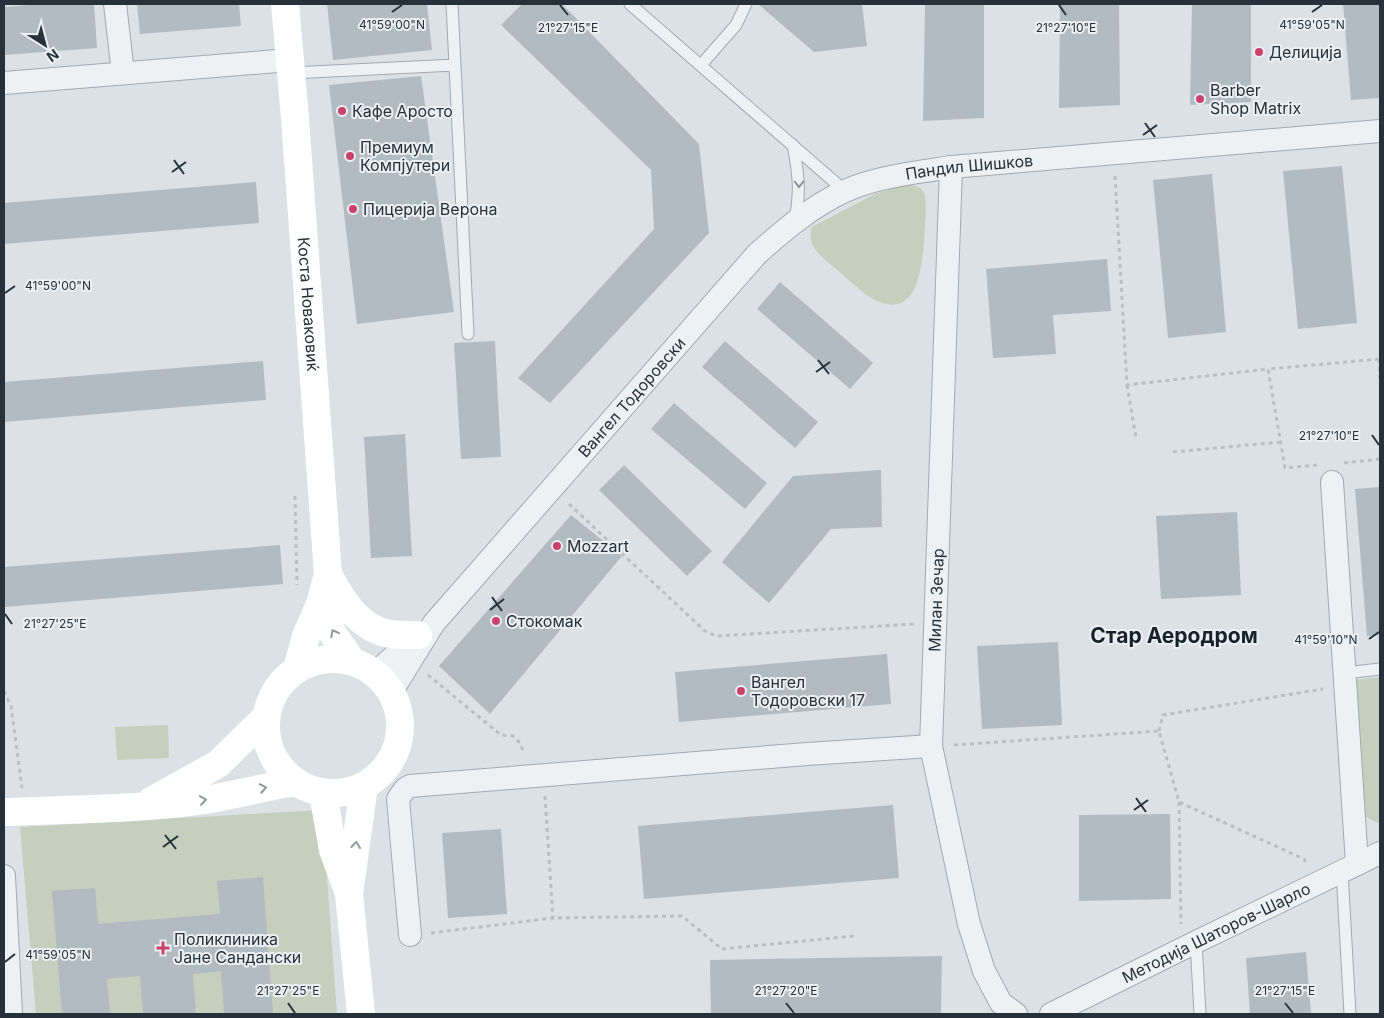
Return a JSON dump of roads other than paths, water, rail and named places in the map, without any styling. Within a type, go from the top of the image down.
[{"type":"street","points":[[115,4],[123,73]]},
{"type":"street","name":"Коста Новаковиќ","points":[[285,4],[328,574],[320,604],[306,636],[297,669]]},
{"type":"street","points":[[4,83],[123,73],[290,66]]},
{"type":"street","name":"Пандил Шишков","points":[[845,191],[891,178],[951,167],[1380,131]]},
{"type":"street","name":"Милан Зечар","points":[[951,167],[932,746],[970,924],[984,971],[1001,1003],[1016,1014]]},
{"type":"street","name":"Вангел Тодоровски","points":[[373,675],[426,629],[757,254],[784,229],[845,191]]},
{"type":"street","points":[[1333,470],[1345,679],[1350,868]]},
{"type":"street","points":[[328,574],[339,595],[350,609],[369,625],[389,633],[426,629]]},
{"type":"street","points":[[320,604],[333,634],[373,675],[400,718],[398,745],[385,769],[364,786],[344,792],[323,793],[308,789],[295,782],[283,772],[271,753],[265,732],[266,716],[276,689],[297,669],[324,659],[373,675]]},
{"type":"street","points":[[140,807],[218,764],[266,716]]},
{"type":"street","points":[[410,935],[398,799],[406,789],[416,784],[538,777],[807,754],[932,746]]},
{"type":"street","points":[[8,802],[111,809],[140,807],[206,800],[295,782]]},
{"type":"street","points":[[360,1014],[349,894],[364,786]]},
{"type":"street","points":[[323,793],[333,850],[349,894]]},
{"type":"street","name":"Методија Шаторов-Шарло","points":[[1051,1014],[1188,945],[1380,853]]},
{"type":"street","points":[[4,876],[6,965],[12,1014]]},
{"type":"lane","points":[[452,4],[468,334]]},
{"type":"lane","points":[[630,4],[845,191]]},
{"type":"lane","points":[[701,65],[736,24],[746,4]]},
{"type":"lane","points":[[290,66],[455,66]]},
{"type":"lane","points":[[793,145],[799,176],[799,202],[794,222]]},
{"type":"lane","points":[[1345,679],[1380,669]]},
{"type":"lane","points":[[1350,868],[1350,1014]]},
{"type":"lane","points":[[1188,945],[1200,1014]]},
{"type":"place","name":"Делиција","points":[[1259,52]]},
{"type":"place","name":"Barber Shop Matrix","points":[[1200,99]]},
{"type":"place","name":"Кафе Аросто","points":[[342,111]]},
{"type":"place","name":"Премиум Компјутери","points":[[350,156]]},
{"type":"place","name":"Пицерија Верона","points":[[353,209]]},
{"type":"place","name":"Mozzart","points":[[557,546]]},
{"type":"place","name":"Стокомак","points":[[496,621]]},
{"type":"place","name":"Вангел Тодоровски 17","points":[[741,691]]},
{"type":"place","name":"Поликлиника Јане Сандански","points":[[163,948]]},
{"type":"district","name":"Стар Аеродром","points":[[1174,635]]}]
